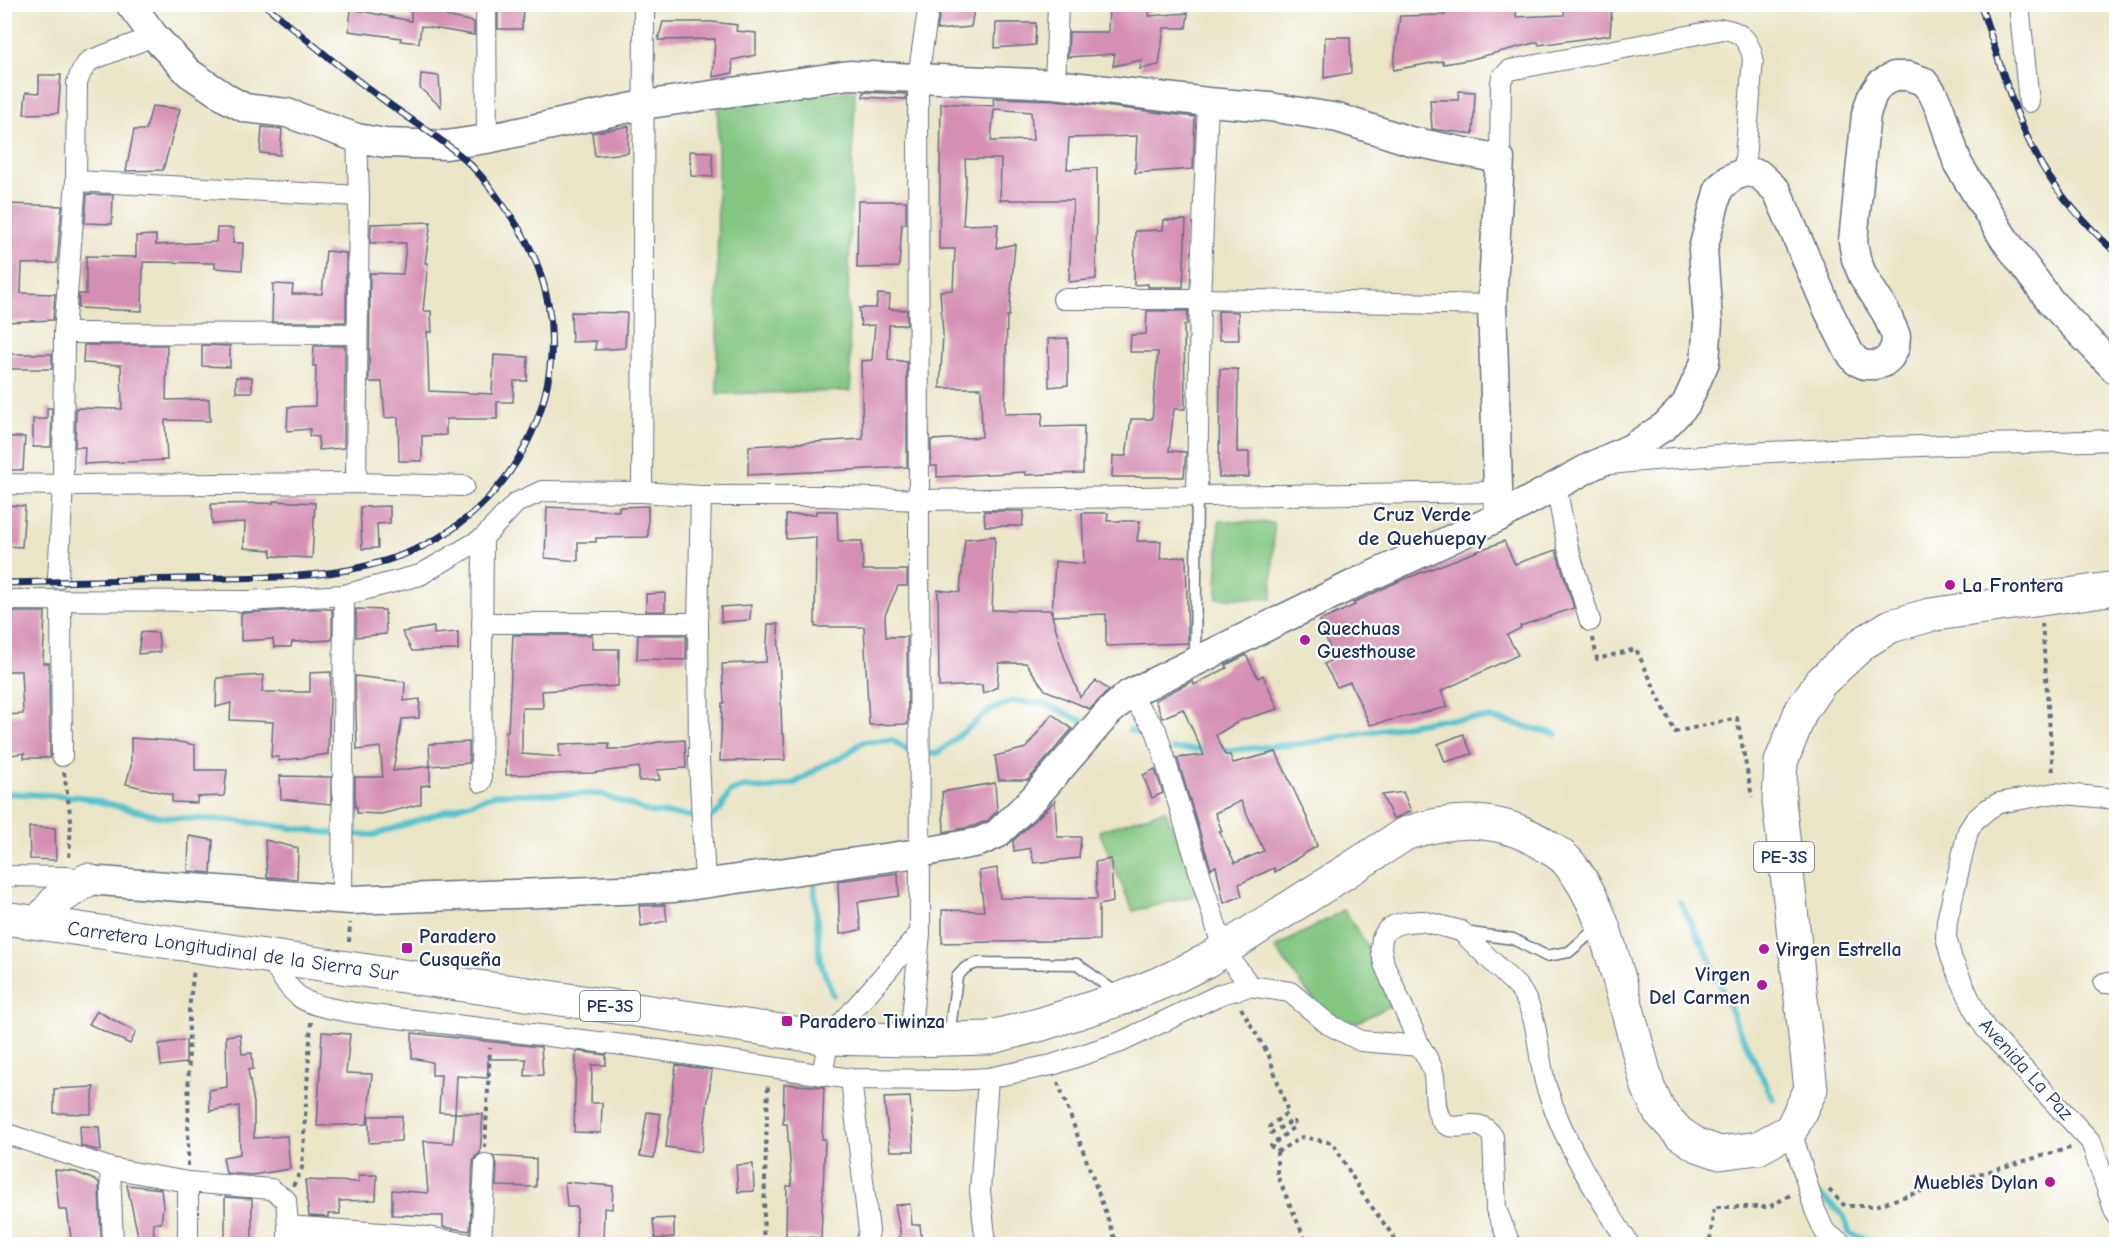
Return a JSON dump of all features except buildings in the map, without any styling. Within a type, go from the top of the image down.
[{"type":"highway","name":"PE-3S","points":[[1791,1130],[1811,1089],[1779,801],[1781,762],[1801,711],[1820,683],[1840,662],[1863,643],[1891,626],[1930,615],[2116,588]]},
{"type":"highway","name":"Carretera Longitudinal de la Sierra Sur","points":[[4,918],[829,1038],[949,1040],[988,1038],[1042,1024],[1123,998],[1170,979],[1223,949],[1405,834],[1431,825],[1488,822],[1515,829],[1538,841],[1566,859],[1578,878],[1603,922],[1648,1087],[1659,1112],[1679,1133],[1697,1145],[1720,1153],[1758,1148],[1791,1130]]},
{"type":"highway","points":[[39,922],[78,878]]},
{"type":"street","points":[[130,4],[154,36],[189,73],[237,104],[245,108],[287,113],[357,138],[385,143],[425,145],[487,139],[643,105],[849,75],[1056,84],[1270,107],[1338,118],[1410,141],[1500,159]]},
{"type":"street","points":[[486,4],[487,139]]},
{"type":"street","points":[[642,492],[644,4]]},
{"type":"street","points":[[910,1040],[920,933],[918,77],[929,4]]},
{"type":"street","points":[[1056,84],[1058,4]]},
{"type":"street","points":[[2019,4],[2029,102]]},
{"type":"street","points":[[1498,505],[1492,305],[1502,77],[1510,70],[1724,29],[1734,31],[1744,37],[1754,58],[1744,172]]},
{"type":"street","points":[[58,578],[63,485],[64,333],[76,181],[77,83],[89,61],[154,36]]},
{"type":"street","points":[[4,876],[78,878],[346,900],[674,888],[919,853],[979,842],[997,834],[1034,798],[1108,713],[1129,694],[1498,505],[1556,485],[1631,448],[1665,426],[1686,404],[1705,362],[1708,322],[1703,249],[1719,188],[1731,178],[1744,172],[1759,174],[1777,191],[1828,310],[1849,352],[1856,361],[1865,365],[1883,363],[1890,357],[1895,347],[1896,336],[1886,313],[1863,276],[1856,259],[1853,241],[1866,114],[1872,96],[1880,84],[1894,76],[1908,76],[1923,81],[1932,92],[1958,164],[2003,237],[2051,302],[2116,370]]},
{"type":"street","points":[[1197,496],[1200,299],[1208,102]]},
{"type":"street","points":[[356,483],[359,196],[357,138]]},
{"type":"street","points":[[76,181],[359,196]]},
{"type":"street","points":[[1063,298],[1492,305]]},
{"type":"street","points":[[64,333],[357,334]]},
{"type":"street","points":[[1592,466],[1676,458],[1784,452],[2116,440]]},
{"type":"street","points":[[4,484],[356,483],[464,486]]},
{"type":"street","points":[[1556,485],[1567,544],[1590,621]]},
{"type":"street","points":[[4,600],[248,601],[344,595],[420,575],[483,538],[516,503],[542,490],[919,500],[1197,496],[1498,505]]},
{"type":"street","points":[[701,496],[698,622],[705,884]]},
{"type":"street","points":[[482,782],[483,538]]},
{"type":"street","points":[[344,595],[343,847],[346,900]]},
{"type":"street","points":[[61,601],[62,756]]},
{"type":"street","points":[[482,623],[698,622]]},
{"type":"street","points":[[1129,694],[1156,730],[1223,949],[1241,989]]},
{"type":"street","name":"Avenida La Paz","points":[[2116,799],[2055,793],[1999,803],[1988,809],[1975,820],[1968,831],[1947,921],[1946,937],[1952,960],[1977,1015],[1986,1029],[2091,1142],[2116,1215]]},
{"type":"street","points":[[1510,1245],[1496,1209],[1493,1137],[1488,1128],[1481,1125],[1447,1125],[1442,1120],[1438,1112],[1432,1070],[1384,964],[1382,938],[1387,930],[1406,922],[1422,921],[1461,931],[1524,995],[1536,1026],[1547,1090],[1575,1154],[1629,1245]]},
{"type":"street","points":[[822,1075],[829,1038],[920,933]]},
{"type":"street","points":[[268,955],[285,983],[301,999],[312,1005],[356,1013],[632,1047],[851,1079],[988,1078],[1052,1065],[1121,1042],[1221,994],[1241,989],[1290,992],[1328,1024],[1361,1041],[1420,1046]]},
{"type":"street","points":[[986,1245],[980,1191],[988,1078]]},
{"type":"street","points":[[851,1079],[869,1231],[866,1245]]},
{"type":"street","points":[[1791,1130],[1816,1185],[1815,1210],[1825,1232],[1842,1245]]},
{"type":"street","points":[[4,1133],[110,1168],[188,1182],[271,1189],[286,1200],[288,1235],[421,1236],[470,1245]]},
{"type":"street","points":[[481,1245],[485,1164]]},
{"type":"street","points":[[110,1168],[113,1245]]},
{"type":"street","points":[[188,1182],[188,1245]]},
{"type":"lane","points":[[1195,660],[1197,496]]},
{"type":"lane","points":[[1461,931],[1512,939],[1546,956],[1569,952],[1603,922]]},
{"type":"lane","points":[[949,1040],[957,977],[965,968],[977,963],[1077,964],[1123,998]]},
{"type":"path","points":[[2040,599],[2055,793]]},
{"type":"path","points":[[1590,621],[1597,659],[1636,649],[1675,732],[1737,718],[1754,808]]},
{"type":"path","points":[[62,756],[78,878]]},
{"type":"path","points":[[346,900],[348,967]]},
{"type":"path","points":[[188,1182],[189,1009],[197,945]]},
{"type":"path","points":[[1241,989],[1269,1056],[1288,1112],[1270,1126],[1271,1132],[1294,1120],[1295,1125],[1271,1146],[1277,1152],[1277,1175],[1306,1245]]},
{"type":"path","points":[[485,1164],[491,1029]]},
{"type":"path","points":[[286,1200],[302,1168],[311,1030]]},
{"type":"path","points":[[1052,1065],[1117,1245]]},
{"type":"path","points":[[763,1245],[768,1067]]},
{"type":"path","points":[[1277,1152],[1302,1137],[1333,1143],[1363,1195],[1399,1245]]},
{"type":"path","points":[[1683,1245],[1710,1240],[1714,1208],[1769,1207],[1816,1185],[1845,1206],[1875,1206],[2091,1142]]},
{"type":"green space","points":[[855,90],[848,297],[851,391],[717,394],[718,107]]},
{"type":"green space","points":[[1219,521],[1274,523],[1272,599],[1217,598]]},
{"type":"green space","points":[[1165,810],[1201,894],[1133,911],[1099,831]]},
{"type":"green space","points":[[1344,910],[1402,1000],[1337,1032],[1275,948]]},
{"type":"waterway","points":[[4,793],[81,797],[160,817],[239,821],[329,833],[374,835],[497,794],[600,794],[650,812],[710,818],[720,810],[730,792],[743,787],[767,789],[795,783],[825,764],[843,757],[862,742],[892,740],[915,755],[938,753],[989,711],[1013,701],[1045,704],[1085,722]]},
{"type":"waterway","points":[[1173,749],[1230,750],[1301,744],[1436,720],[1490,718],[1557,734]]},
{"type":"waterway","points":[[1130,730],[1147,736]]},
{"type":"waterway","points":[[814,882],[820,961],[833,995]]},
{"type":"waterway","points":[[1680,902],[1709,957],[1736,1023],[1773,1099]]},
{"type":"waterway","points":[[1820,1195],[1843,1215],[1850,1234],[1882,1244]]},
{"type":"railway","points":[[4,583],[278,577],[350,570],[367,566],[419,548],[456,527],[487,499],[513,467],[533,430],[546,391],[551,350],[549,308],[535,258],[517,225],[487,183],[462,157],[351,76],[264,4]]},
{"type":"railway","points":[[1980,4],[2011,98],[2035,153],[2051,181],[2071,206],[2116,253]]},
{"type":"place","name":"La Frontera","points":[[1950,585]]},
{"type":"place","name":"Quechuas Guesthouse","points":[[1305,640]]},
{"type":"place","name":"Paradero Cusqueña","points":[[407,948]]},
{"type":"place","name":"Virgen Estrella","points":[[1764,949]]},
{"type":"place","name":"Virgen Del Carmen","points":[[1762,985]]},
{"type":"place","name":"Paradero Tiwinza","points":[[787,1021]]},
{"type":"place","name":"Muebles Dylan","points":[[2050,1182]]},
{"type":"district","name":"Cruz Verde de Quehuepay","points":[[1422,526]]}]
